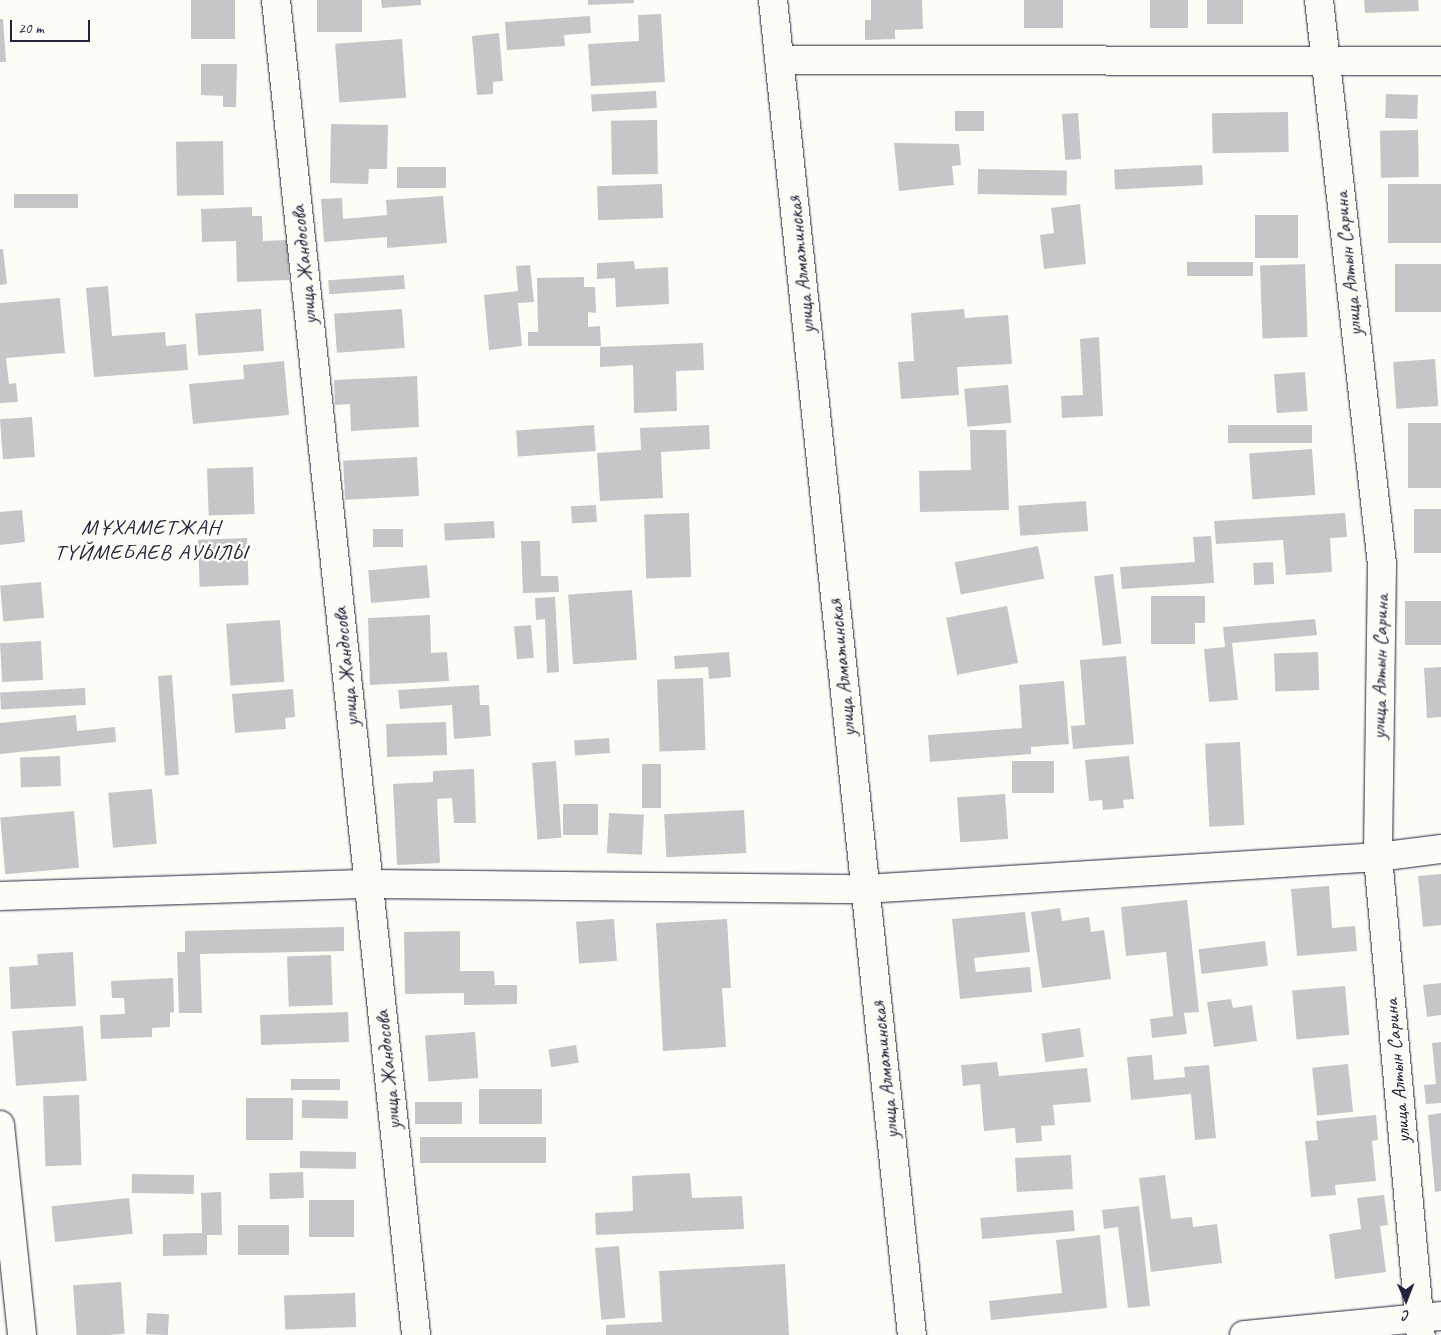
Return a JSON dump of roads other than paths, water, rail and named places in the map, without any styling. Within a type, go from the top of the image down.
[{"type":"street","name":"улица Жандосова","points":[[276,0],[416,1335]]},
{"type":"street","name":"улица Алматинская","points":[[773,0],[912,1335]]},
{"type":"street","name":"улица Алтын Сарина","points":[[1319,0],[1382,564],[1378,857],[1427,1323]]},
{"type":"street","points":[[779,60],[1441,61]]},
{"type":"street","points":[[0,896],[369,884],[866,889],[1378,857],[1441,849]]},
{"type":"street","points":[[0,1126],[22,1335]]},
{"type":"street","points":[[1244,1335],[1427,1323]]},
{"type":"district","name":"МҰХАМЕТЖАН ТҮЙМЕБАЕВ АУЫЛЫ","points":[[151,540]]}]
